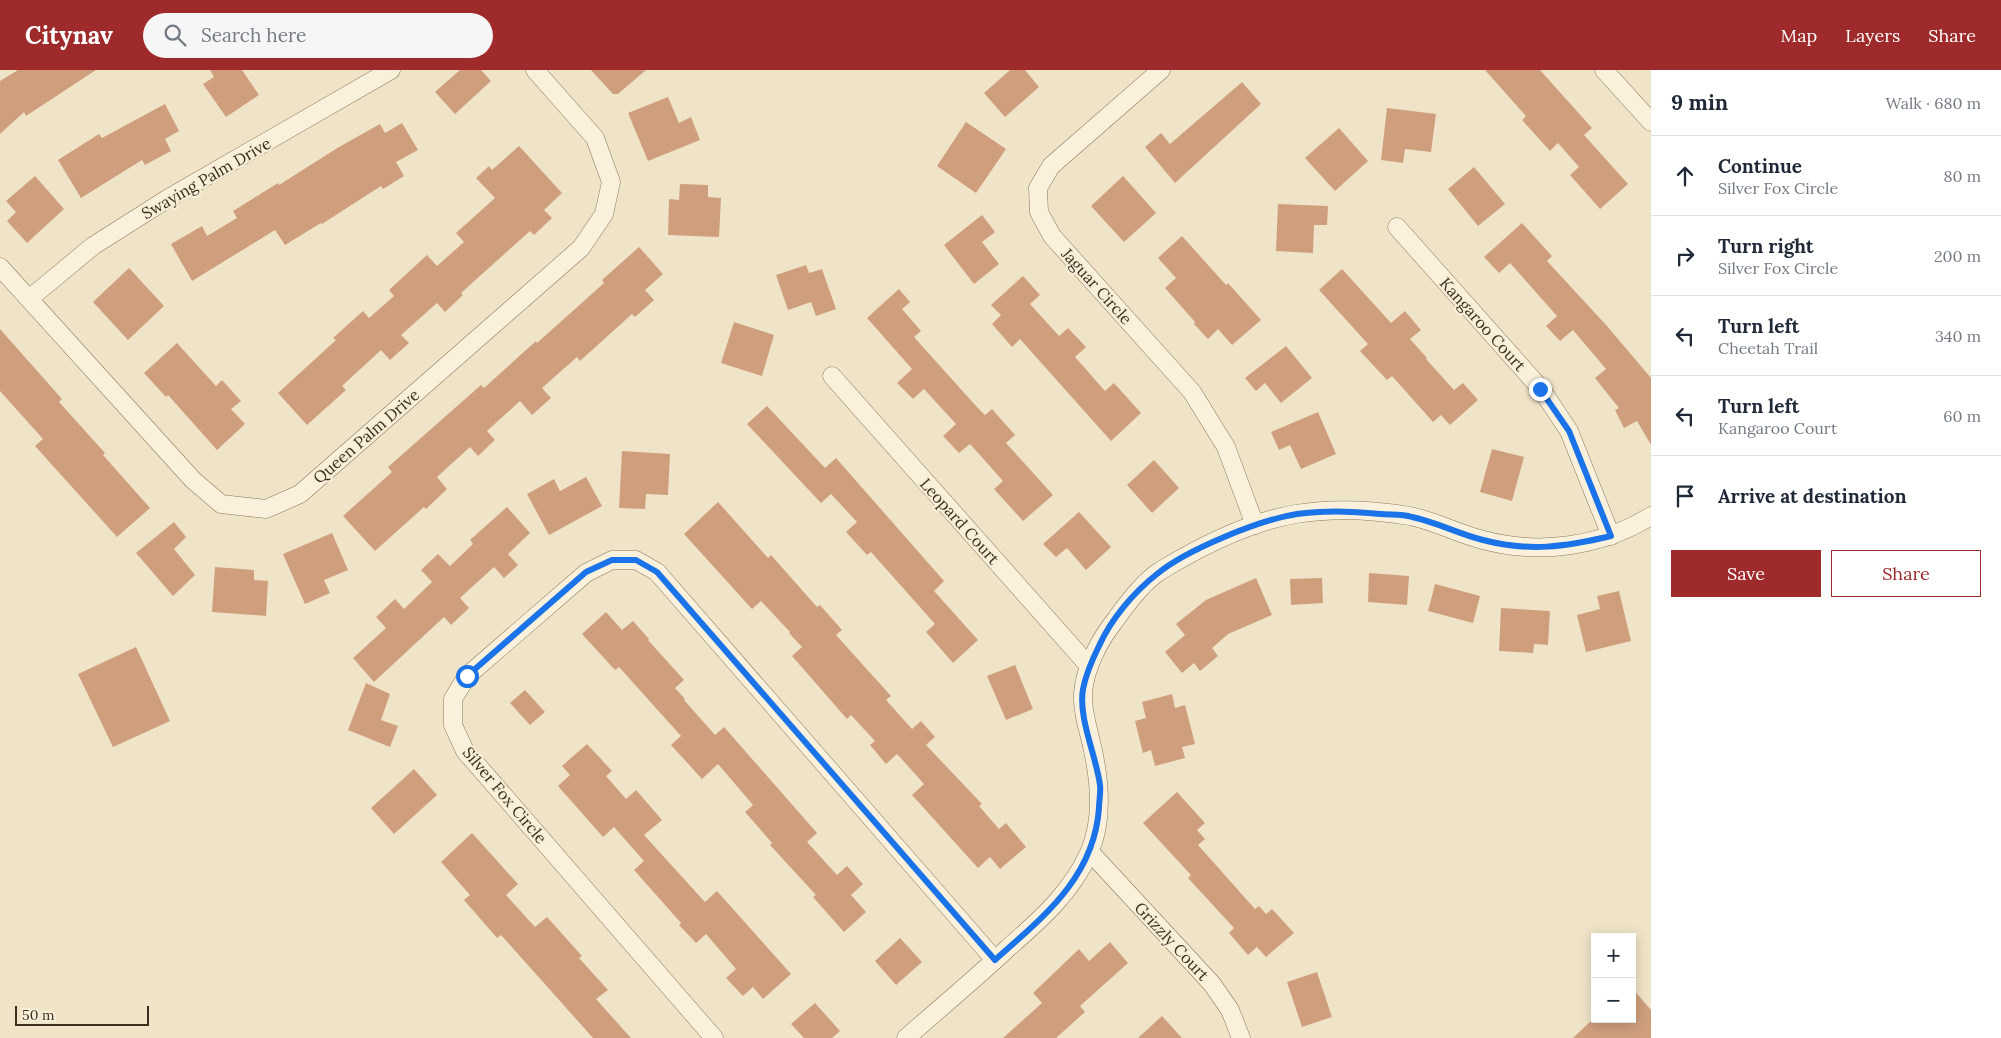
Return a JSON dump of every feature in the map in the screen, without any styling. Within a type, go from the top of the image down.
[{"type":"street","name":"Swaying Palm Drive","points":[[29,299],[93,246],[150,210],[391,70]]},
{"type":"street","name":"Queen Palm Drive","points":[[0,267],[193,480],[221,504],[266,510],[300,494],[581,248],[604,214],[611,182],[595,138],[535,70]]},
{"type":"street","name":"Jaguar Circle","points":[[1161,70],[1051,166],[1038,188],[1039,212],[1052,236],[1192,392],[1226,447],[1255,525]]},
{"type":"street","points":[[1604,70],[1651,122]]},
{"type":"street","name":"Kangaroo Court","points":[[1397,227],[1540,389],[1569,431],[1611,536]]},
{"type":"street","name":"Leopard Court","points":[[832,376],[1089,666]]},
{"type":"street","points":[[906,1038],[1049,911],[1072,884],[1090,852],[1098,824],[1100,787],[1084,714],[1083,691],[1089,666],[1104,634],[1127,603],[1157,573],[1203,546],[1255,525],[1296,514],[1350,511],[1412,517],[1483,540],[1525,548],[1571,546],[1611,536],[1651,516]]},
{"type":"street","name":"Silver Fox Circle","points":[[714,1038],[465,751],[453,725],[453,699],[467,676],[586,572],[612,560],[636,560],[657,572],[995,960]]},
{"type":"street","name":"Grizzly Court","points":[[1090,852],[1212,984],[1230,1010],[1241,1038]]},
{"type":"building","points":[[18,70],[96,70],[26,116],[24,112],[0,134],[0,81]]},
{"type":"building","points":[[210,70],[242,70],[259,95],[226,117],[203,84],[214,77]]},
{"type":"building","points":[[460,70],[481,70],[491,81],[455,114],[435,92]]},
{"type":"building","points":[[591,70],[646,70],[618,94],[613,94]]},
{"type":"building","points":[[1010,70],[1025,70],[1039,87],[1005,117],[984,93]]},
{"type":"building","points":[[1485,70],[1540,70],[1592,128],[1584,135],[1628,184],[1600,209],[1570,175],[1579,167],[1558,143],[1550,151],[1522,120],[1526,116]]},
{"type":"building","points":[[1242,82],[1261,104],[1175,183],[1145,147],[1161,133],[1170,144]]},
{"type":"building","points":[[668,97],[679,123],[691,117],[700,140],[648,161],[628,113]]},
{"type":"building","points":[[165,104],[179,131],[165,139],[171,151],[145,165],[142,160],[81,198],[58,160],[99,134],[102,138]]},
{"type":"building","points":[[1387,108],[1436,114],[1431,152],[1405,149],[1403,163],[1381,160]]},
{"type":"building","points":[[966,122],[1006,149],[976,193],[937,166]]},
{"type":"building","points":[[402,123],[418,150],[396,162],[404,176],[383,189],[381,186],[285,245],[275,230],[192,281],[171,244],[202,226],[207,236],[237,218],[233,211],[278,183],[279,185],[339,147],[380,124],[385,133]]},
{"type":"building","points":[[1339,128],[1368,161],[1335,191],[1305,158]]},
{"type":"building","points":[[519,146],[562,193],[544,210],[552,218],[534,235],[530,231],[461,293],[463,295],[445,312],[437,303],[401,335],[409,343],[390,360],[381,350],[342,386],[346,390],[307,425],[278,393],[336,340],[333,338],[363,311],[369,318],[394,296],[389,290],[427,255],[437,266],[464,242],[456,233],[495,198],[476,178],[489,166],[492,170]]},
{"type":"building","points":[[1474,167],[1505,204],[1478,226],[1448,189]]},
{"type":"building","points":[[35,176],[64,209],[27,243],[7,221],[16,212],[6,201]]},
{"type":"building","points":[[1123,176],[1156,213],[1124,242],[1091,206]]},
{"type":"building","points":[[680,184],[708,185],[708,197],[721,198],[719,237],[668,235],[669,199],[679,200]]},
{"type":"building","points":[[1278,204],[1328,206],[1327,225],[1314,225],[1313,253],[1276,251]]},
{"type":"building","points":[[982,215],[995,232],[982,242],[999,264],[974,284],[944,245]]},
{"type":"building","points":[[1522,223],[1552,256],[1547,261],[1607,326],[1651,378],[1651,445],[1637,421],[1624,428],[1615,410],[1619,408],[1595,378],[1606,369],[1573,330],[1560,341],[1546,326],[1557,316],[1510,263],[1499,273],[1484,257]]},
{"type":"building","points":[[1182,236],[1226,285],[1228,283],[1261,320],[1232,345],[1218,329],[1208,339],[1165,288],[1176,278],[1158,258]]},
{"type":"building","points":[[639,247],[663,274],[645,290],[654,300],[635,317],[632,314],[580,361],[577,357],[542,388],[551,398],[532,415],[520,401],[487,431],[495,440],[478,456],[470,447],[437,477],[447,489],[375,551],[343,516],[392,472],[388,467],[481,385],[484,388],[536,341],[537,343],[604,283],[602,280]]},
{"type":"building","points":[[806,265],[809,273],[822,269],[836,309],[816,316],[811,302],[788,310],[776,275]]},
{"type":"building","points":[[129,268],[164,306],[128,340],[93,302]]},
{"type":"building","points":[[1342,269],[1391,323],[1405,311],[1421,330],[1410,339],[1426,359],[1454,390],[1463,383],[1478,400],[1450,425],[1441,415],[1433,422],[1392,376],[1387,380],[1360,351],[1368,344],[1319,290]]},
{"type":"building","points":[[1023,276],[1040,295],[1030,304],[1059,336],[1068,328],[1086,347],[1075,357],[1105,391],[1114,383],[1141,413],[1111,441],[1020,339],[1012,347],[992,324],[1001,315],[991,305]]},
{"type":"building","points":[[899,289],[910,302],[902,309],[921,331],[914,337],[985,415],[992,409],[1015,435],[1006,443],[1053,495],[1023,521],[994,489],[1003,481],[970,444],[959,453],[943,436],[956,424],[924,389],[913,399],[897,383],[912,369],[867,318]]},
{"type":"building","points":[[734,322],[774,335],[762,376],[721,363]]},
{"type":"building","points":[[0,329],[62,399],[59,402],[105,453],[103,455],[150,508],[117,537],[35,446],[43,439],[0,391]]},
{"type":"building","points":[[177,343],[216,386],[222,380],[241,401],[231,409],[245,424],[217,450],[168,395],[166,397],[144,373]]},
{"type":"building","points":[[1286,346],[1312,378],[1281,403],[1265,383],[1256,391],[1245,378]]},
{"type":"building","points":[[767,406],[825,468],[836,458],[944,581],[934,591],[978,640],[953,663],[926,632],[935,624],[871,552],[867,555],[846,532],[857,522],[831,494],[821,503],[747,424]]},
{"type":"building","points":[[1318,412],[1336,454],[1301,469],[1290,445],[1279,450],[1271,432]]},
{"type":"building","points":[[1492,449],[1524,457],[1512,501],[1480,492]]},
{"type":"building","points":[[622,451],[670,454],[668,495],[646,494],[645,509],[619,508]]},
{"type":"building","points":[[1154,460],[1179,488],[1152,513],[1127,485]]},
{"type":"building","points":[[586,477],[602,506],[549,535],[527,494],[554,479],[560,491]]},
{"type":"building","points":[[718,502],[768,558],[771,555],[817,607],[820,605],[842,630],[836,635],[891,696],[886,700],[912,729],[921,721],[935,737],[926,745],[982,804],[979,806],[999,829],[1006,823],[1026,847],[1000,869],[990,857],[978,868],[912,795],[924,784],[897,754],[886,764],[870,745],[875,741],[851,715],[847,719],[792,656],[802,647],[790,632],[761,601],[752,609],[684,534]]},
{"type":"building","points":[[507,507],[530,533],[508,554],[518,565],[504,578],[494,567],[460,598],[469,608],[451,625],[444,617],[374,682],[353,658],[386,628],[376,617],[395,599],[404,609],[432,582],[421,570],[438,554],[450,566],[473,544],[470,540]]},
{"type":"building","points":[[1079,512],[1111,547],[1086,570],[1067,548],[1056,557],[1043,544]]},
{"type":"building","points":[[174,522],[186,537],[174,549],[195,575],[173,596],[136,553]]},
{"type":"building","points":[[332,533],[348,570],[324,580],[330,593],[305,604],[283,554]]},
{"type":"building","points":[[215,567],[254,570],[254,580],[268,581],[266,616],[212,612]]},
{"type":"building","points":[[1369,573],[1409,576],[1407,605],[1368,602]]},
{"type":"building","points":[[1256,578],[1272,615],[1228,634],[1212,648],[1218,656],[1200,671],[1194,663],[1182,673],[1165,652],[1185,635],[1176,624],[1206,600]]},
{"type":"building","points":[[1322,578],[1323,603],[1291,605],[1290,579]]},
{"type":"building","points":[[1435,584],[1480,596],[1473,623],[1428,611]]},
{"type":"building","points":[[1619,591],[1631,641],[1586,652],[1577,615],[1600,609],[1597,596]]},
{"type":"building","points":[[1501,608],[1550,611],[1548,645],[1534,644],[1533,653],[1499,651]]},
{"type":"building","points":[[606,612],[622,630],[633,621],[684,680],[675,688],[684,700],[715,735],[724,727],[817,833],[807,842],[837,875],[847,866],[863,884],[851,895],[866,912],[844,932],[813,897],[816,895],[770,845],[772,843],[745,812],[753,805],[718,764],[702,779],[671,745],[681,736],[619,667],[615,670],[582,634]]},
{"type":"building","points":[[136,647],[170,721],[113,747],[78,674]]},
{"type":"building","points":[[1015,665],[1033,709],[1006,720],[987,676]]},
{"type":"building","points":[[366,683],[390,694],[381,720],[398,726],[390,747],[348,730]]},
{"type":"building","points":[[525,690],[545,712],[530,725],[510,703]]},
{"type":"building","points":[[1172,694],[1175,708],[1185,705],[1195,744],[1182,747],[1185,758],[1155,766],[1151,750],[1143,753],[1135,721],[1146,718],[1142,702]]},
{"type":"building","points":[[587,744],[612,771],[606,776],[626,799],[636,790],[662,820],[644,835],[705,902],[717,891],[791,974],[763,999],[753,987],[743,996],[726,978],[736,969],[706,934],[696,943],[679,925],[681,923],[634,870],[644,861],[614,827],[603,837],[558,786],[570,775],[562,766]]},
{"type":"building","points":[[414,769],[437,795],[394,834],[371,808]]},
{"type":"building","points":[[1177,792],[1205,823],[1197,830],[1205,839],[1198,845],[1255,909],[1259,906],[1266,914],[1272,909],[1294,933],[1266,957],[1257,947],[1248,955],[1229,933],[1234,928],[1188,878],[1191,875],[1143,823]]},
{"type":"building","points":[[472,833],[518,884],[506,895],[535,927],[547,917],[582,956],[579,958],[608,990],[596,999],[631,1038],[593,1038],[501,935],[497,938],[464,900],[470,895],[441,862]]},
{"type":"building","points":[[900,938],[922,962],[896,985],[875,961]]},
{"type":"building","points":[[1110,942],[1128,963],[1080,1006],[1085,1012],[1056,1038],[1003,1038],[1042,1003],[1033,993],[1079,949],[1089,961]]},
{"type":"building","points":[[1317,972],[1332,1017],[1302,1027],[1287,982]]},
{"type":"building","points":[[1636,993],[1651,1010],[1651,1038],[1573,1038],[1591,1021],[1591,1023],[1636,1023]]},
{"type":"building","points":[[815,1003],[840,1031],[832,1038],[804,1038],[791,1024]]},
{"type":"building","points":[[1162,1016],[1182,1038],[1138,1038]]},
{"type":"route","points":[[467,676],[586,572],[612,560],[636,560],[657,572],[995,960],[1049,911],[1072,884],[1090,852],[1098,824],[1100,787],[1084,714],[1083,691],[1089,666],[1104,634],[1127,603],[1157,573],[1203,546],[1255,525],[1296,514],[1350,511],[1412,517],[1483,540],[1525,548],[1571,546],[1611,536],[1569,431],[1540,389]]}]
